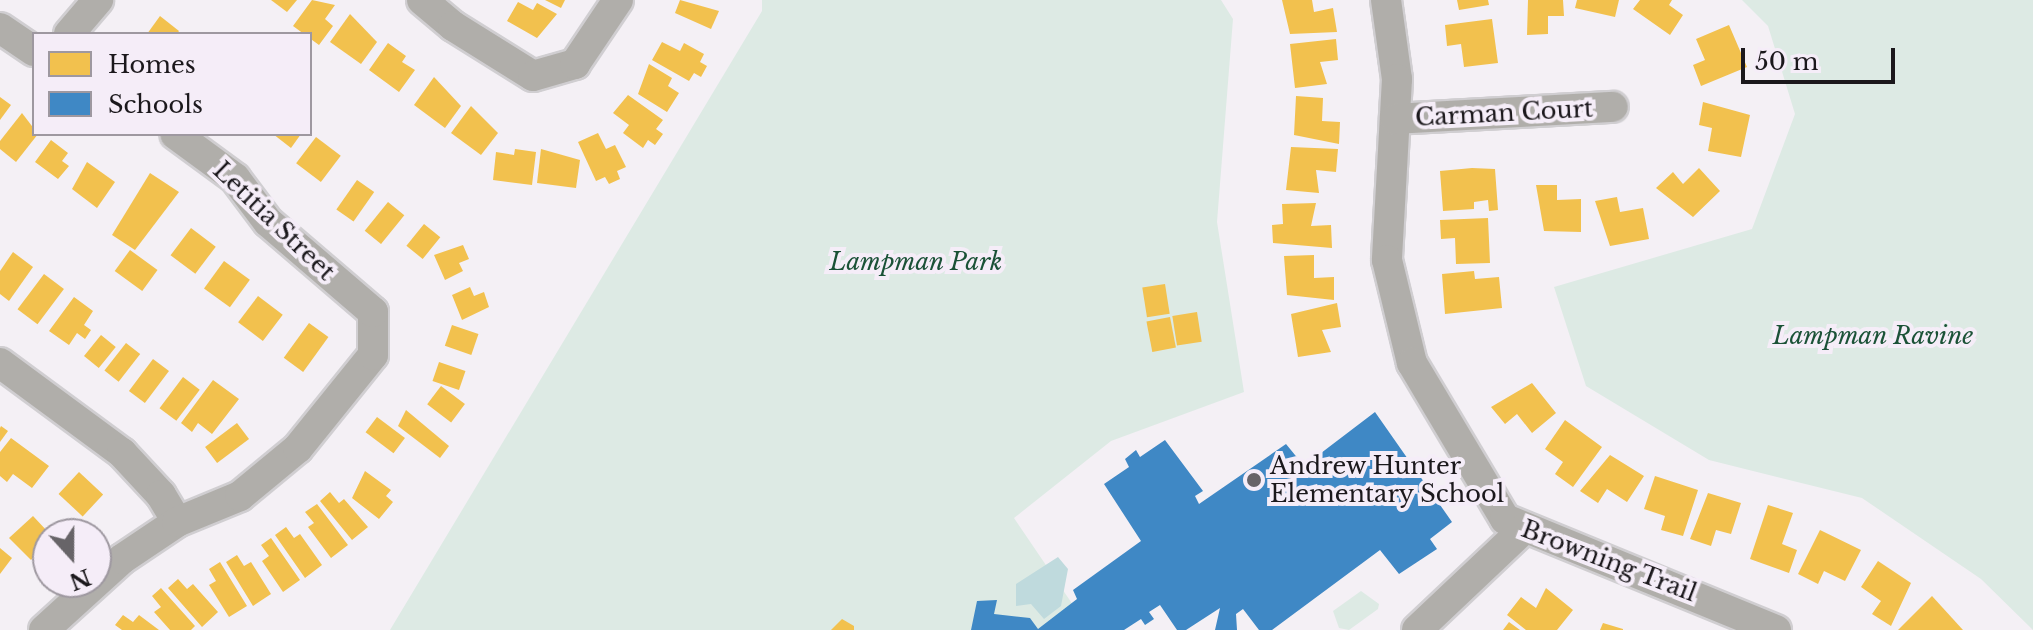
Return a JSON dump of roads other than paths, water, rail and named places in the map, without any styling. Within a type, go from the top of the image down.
[{"type":"street","points":[[71,32],[98,0]]},
{"type":"street","points":[[422,0],[453,26],[533,76],[575,64],[618,0]]},
{"type":"street","name":"Browning Trail","points":[[1386,0],[1397,79],[1387,260],[1412,363],[1505,519],[1776,630]]},
{"type":"street","points":[[0,28],[32,50]]},
{"type":"street","name":"Carman Court","points":[[1395,119],[1613,107]]},
{"type":"street","name":"Letitia Street","points":[[44,630],[122,559],[177,522],[240,496],[298,448],[373,355],[373,312],[268,222],[235,178],[178,136]]},
{"type":"street","points":[[0,363],[122,453],[161,495],[177,522]]},
{"type":"street","points":[[1417,630],[1525,528]]},
{"type":"water","points":[[1058,557],[1068,569],[1061,606],[1044,619],[1031,604],[1016,606],[1016,584]]},
{"type":"place","name":"Andrew Hunter Elementary School","points":[[1254,480]]},
{"type":"park label","name":"Lampman Park","points":[[916,262]]},
{"type":"park label","name":"Lampman Ravine","points":[[1873,336]]}]
